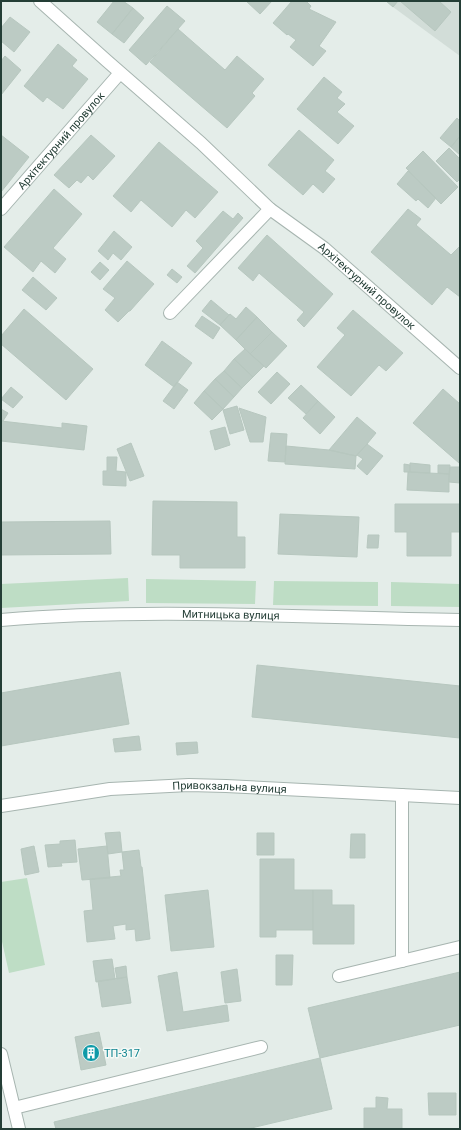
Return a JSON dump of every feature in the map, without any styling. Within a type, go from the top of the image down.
[{"type":"street","name":"Архітектурний провулок","points":[[40,1],[201,143],[270,209],[324,248],[460,368]]},
{"type":"street","name":"Архітектурний провулок","points":[[1,208],[120,73]]},
{"type":"street","points":[[170,313],[270,209]]},
{"type":"street","name":"Митницька вулиця","points":[[1,620],[70,615],[137,614],[460,620]]},
{"type":"street","name":"Привокзальна вулиця","points":[[1,806],[102,790],[165,786],[226,786],[460,798]]},
{"type":"street","points":[[402,795],[402,961]]},
{"type":"street","points":[[340,976],[460,947]]},
{"type":"street","points":[[14,1108],[261,1047]]},
{"type":"street","points":[[1,1054],[19,1129]]},
{"type":"shaded area","points":[[386,1],[460,1],[460,56],[393,7]]},
{"type":"green space","points":[[128,578],[129,601],[1,608],[1,584]]},
{"type":"green space","points":[[146,579],[256,581],[255,604],[146,603]]},
{"type":"green space","points":[[274,581],[378,582],[378,606],[273,605]]},
{"type":"green space","points":[[391,582],[460,584],[460,607],[391,606]]},
{"type":"green space","points":[[27,878],[45,965],[9,973],[1,937],[1,882]]},
{"type":"building","points":[[114,1],[123,1],[133,8],[112,34],[97,22]]},
{"type":"building","points":[[246,1],[272,1],[260,14]]},
{"type":"building","points":[[292,1],[306,1],[311,6],[309,9],[336,22],[319,46],[326,51],[313,66],[290,47],[296,40],[288,34],[287,35],[273,23]]},
{"type":"building","points":[[386,1],[398,1],[393,7]]},
{"type":"building","points":[[400,1],[439,1],[451,12],[435,31]]},
{"type":"building","points":[[167,6],[185,21],[146,65],[129,50]]},
{"type":"building","points":[[133,8],[144,18],[124,43],[112,34]]},
{"type":"building","points":[[10,17],[30,32],[14,52],[1,41],[1,28]]},
{"type":"building","points":[[178,29],[225,70],[237,56],[264,79],[252,93],[255,96],[227,128],[150,62]]},
{"type":"building","points":[[58,44],[77,60],[72,66],[88,79],[63,109],[47,97],[43,102],[24,86]]},
{"type":"building","points":[[5,56],[21,70],[1,95],[1,61]]},
{"type":"building","points":[[324,77],[342,92],[337,98],[345,104],[337,112],[354,126],[338,144],[297,109]]},
{"type":"building","points":[[457,118],[460,121],[460,136],[451,147],[440,138]]},
{"type":"building","points":[[299,130],[334,160],[325,171],[335,179],[323,193],[313,184],[303,195],[268,165]]},
{"type":"building","points":[[1,135],[29,157],[1,192]]},
{"type":"building","points":[[91,135],[115,156],[93,180],[88,175],[81,183],[77,180],[69,188],[54,175]]},
{"type":"building","points":[[460,136],[460,155],[451,147]]},
{"type":"building","points":[[159,142],[218,192],[195,218],[186,210],[172,227],[141,200],[131,212],[113,196]]},
{"type":"building","points":[[449,148],[460,159],[460,179],[457,182],[436,161]]},
{"type":"building","points":[[423,151],[458,187],[441,204],[406,168]]},
{"type":"building","points":[[408,171],[436,198],[428,208],[418,199],[416,201],[397,184]]},
{"type":"building","points":[[54,189],[82,214],[53,248],[66,259],[55,273],[41,261],[33,272],[4,247]]},
{"type":"building","points":[[408,209],[421,219],[416,225],[451,255],[459,247],[460,248],[460,297],[447,287],[432,305],[371,252]]},
{"type":"building","points":[[223,211],[233,219],[238,213],[243,218],[195,273],[187,266],[203,248],[196,241]]},
{"type":"building","points":[[114,231],[132,247],[121,260],[113,253],[108,260],[98,251]]},
{"type":"building","points":[[267,235],[333,294],[304,327],[297,320],[304,312],[259,273],[253,281],[238,268]]},
{"type":"building","points":[[127,261],[154,284],[118,322],[105,310],[115,298],[103,289]]},
{"type":"building","points":[[100,262],[109,270],[100,280],[91,272]]},
{"type":"building","points":[[172,269],[182,277],[177,283],[167,275]]},
{"type":"building","points":[[33,277],[57,298],[46,310],[22,290]]},
{"type":"building","points":[[211,300],[229,315],[220,325],[202,311]]},
{"type":"building","points":[[246,307],[257,317],[236,340],[220,325],[230,314],[236,319]]},
{"type":"building","points":[[24,309],[93,369],[66,400],[1,344],[1,336]]},
{"type":"building","points":[[353,310],[403,353],[386,371],[379,365],[351,396],[317,367],[345,335],[337,328]]},
{"type":"building","points":[[202,316],[220,328],[213,339],[195,326]]},
{"type":"building","points":[[257,317],[272,332],[250,354],[236,340]]},
{"type":"building","points":[[272,332],[287,346],[266,368],[250,354]]},
{"type":"building","points":[[162,341],[192,363],[174,387],[145,365]]},
{"type":"building","points":[[245,349],[264,366],[253,377],[234,359]]},
{"type":"building","points":[[234,359],[253,377],[242,388],[224,371]]},
{"type":"building","points":[[224,371],[242,388],[234,397],[215,379]]},
{"type":"building","points":[[277,372],[290,384],[271,404],[258,392]]},
{"type":"building","points":[[215,379],[234,397],[223,409],[204,391]]},
{"type":"building","points":[[177,382],[188,390],[174,409],[163,401]]},
{"type":"building","points":[[301,385],[318,401],[306,414],[288,398]]},
{"type":"building","points":[[11,387],[23,397],[13,408],[1,399]]},
{"type":"building","points":[[443,389],[460,404],[459,463],[413,423]]},
{"type":"building","points":[[204,391],[223,409],[212,420],[194,403]]},
{"type":"building","points":[[318,401],[335,417],[320,434],[303,418]]},
{"type":"building","points":[[237,406],[244,430],[230,434],[223,410]]},
{"type":"building","points":[[239,408],[266,417],[263,442],[250,442]]},
{"type":"building","points":[[1,409],[8,413],[3,421],[1,421]]},
{"type":"building","points":[[357,417],[376,433],[367,444],[356,456],[329,450]]},
{"type":"building","points":[[1,421],[62,428],[62,423],[87,426],[84,450],[1,441]]},
{"type":"building","points":[[225,427],[230,445],[215,450],[210,431]]},
{"type":"building","points":[[271,433],[287,434],[285,462],[268,461]]},
{"type":"building","points":[[131,443],[144,476],[130,481],[117,449]]},
{"type":"building","points":[[367,444],[383,456],[367,475],[357,466],[363,459],[357,455]]},
{"type":"building","points":[[286,446],[329,450],[356,456],[355,469],[285,464]]},
{"type":"building","points":[[107,457],[117,457],[116,471],[126,472],[126,486],[103,485],[103,471],[107,471]]},
{"type":"building","points":[[410,463],[430,465],[430,473],[410,472]]},
{"type":"building","points":[[404,464],[410,465],[410,472],[404,472]]},
{"type":"building","points":[[438,465],[450,465],[449,474],[438,473]]},
{"type":"building","points":[[450,467],[460,467],[460,483],[449,482]]},
{"type":"building","points":[[408,472],[449,474],[449,492],[407,490]]},
{"type":"building","points":[[153,501],[237,502],[237,537],[245,537],[245,568],[180,568],[180,555],[152,555]]},
{"type":"building","points":[[395,504],[460,504],[460,532],[451,532],[451,556],[407,556],[407,532],[395,532]]},
{"type":"building","points":[[280,514],[359,517],[357,557],[278,554]]},
{"type":"building","points":[[110,521],[111,554],[1,555],[1,522]]},
{"type":"building","points":[[368,535],[379,535],[378,548],[367,548]]},
{"type":"building","points":[[257,665],[460,686],[460,738],[252,717]]},
{"type":"building","points":[[120,672],[129,724],[1,746],[1,693]]},
{"type":"building","points":[[139,736],[141,750],[115,752],[113,739]]},
{"type":"building","points":[[197,742],[198,753],[177,755],[176,743]]},
{"type":"building","points":[[120,832],[122,852],[108,854],[105,833]]},
{"type":"building","points":[[257,833],[274,833],[274,855],[257,855]]},
{"type":"building","points":[[351,834],[365,834],[365,858],[350,858]]},
{"type":"building","points":[[75,840],[77,862],[61,863],[62,866],[48,867],[45,845],[60,844],[60,841]]},
{"type":"building","points":[[34,846],[39,872],[25,875],[21,849]]},
{"type":"building","points":[[107,846],[110,878],[82,880],[78,849]]},
{"type":"building","points":[[139,850],[150,939],[136,941],[135,929],[126,930],[126,924],[113,926],[115,939],[87,942],[84,911],[93,910],[90,879],[121,876],[120,870],[124,870],[122,852]]},
{"type":"building","points":[[260,859],[294,859],[294,890],[313,890],[313,930],[276,930],[276,937],[260,937]]},
{"type":"building","points":[[208,890],[214,947],[171,951],[165,895]]},
{"type":"building","points":[[313,890],[332,890],[332,905],[354,905],[354,944],[313,944]]},
{"type":"building","points":[[276,955],[293,955],[292,985],[276,985]]},
{"type":"building","points":[[112,959],[115,979],[96,982],[93,961]]},
{"type":"building","points":[[126,966],[127,977],[117,979],[115,968]]},
{"type":"building","points":[[237,969],[241,1001],[225,1003],[221,972]]},
{"type":"building","points":[[177,972],[183,1012],[227,1005],[229,1021],[167,1031],[158,976]]},
{"type":"building","points":[[460,972],[460,1025],[320,1058],[308,1008]]},
{"type":"building","points":[[127,977],[131,1003],[102,1007],[98,981]]},
{"type":"building","name":"ТП-317","points":[[99,1032],[106,1065],[81,1070],[75,1037]]},
{"type":"building","points":[[320,1058],[332,1109],[247,1129],[56,1129],[54,1122]]},
{"type":"building","points":[[428,1093],[456,1093],[456,1115],[429,1115]]},
{"type":"building","points":[[376,1097],[388,1098],[387,1109],[402,1109],[402,1129],[364,1129],[364,1108],[376,1108]]},
{"type":"place","name":"ТП-317","points":[[91,1053]]}]
